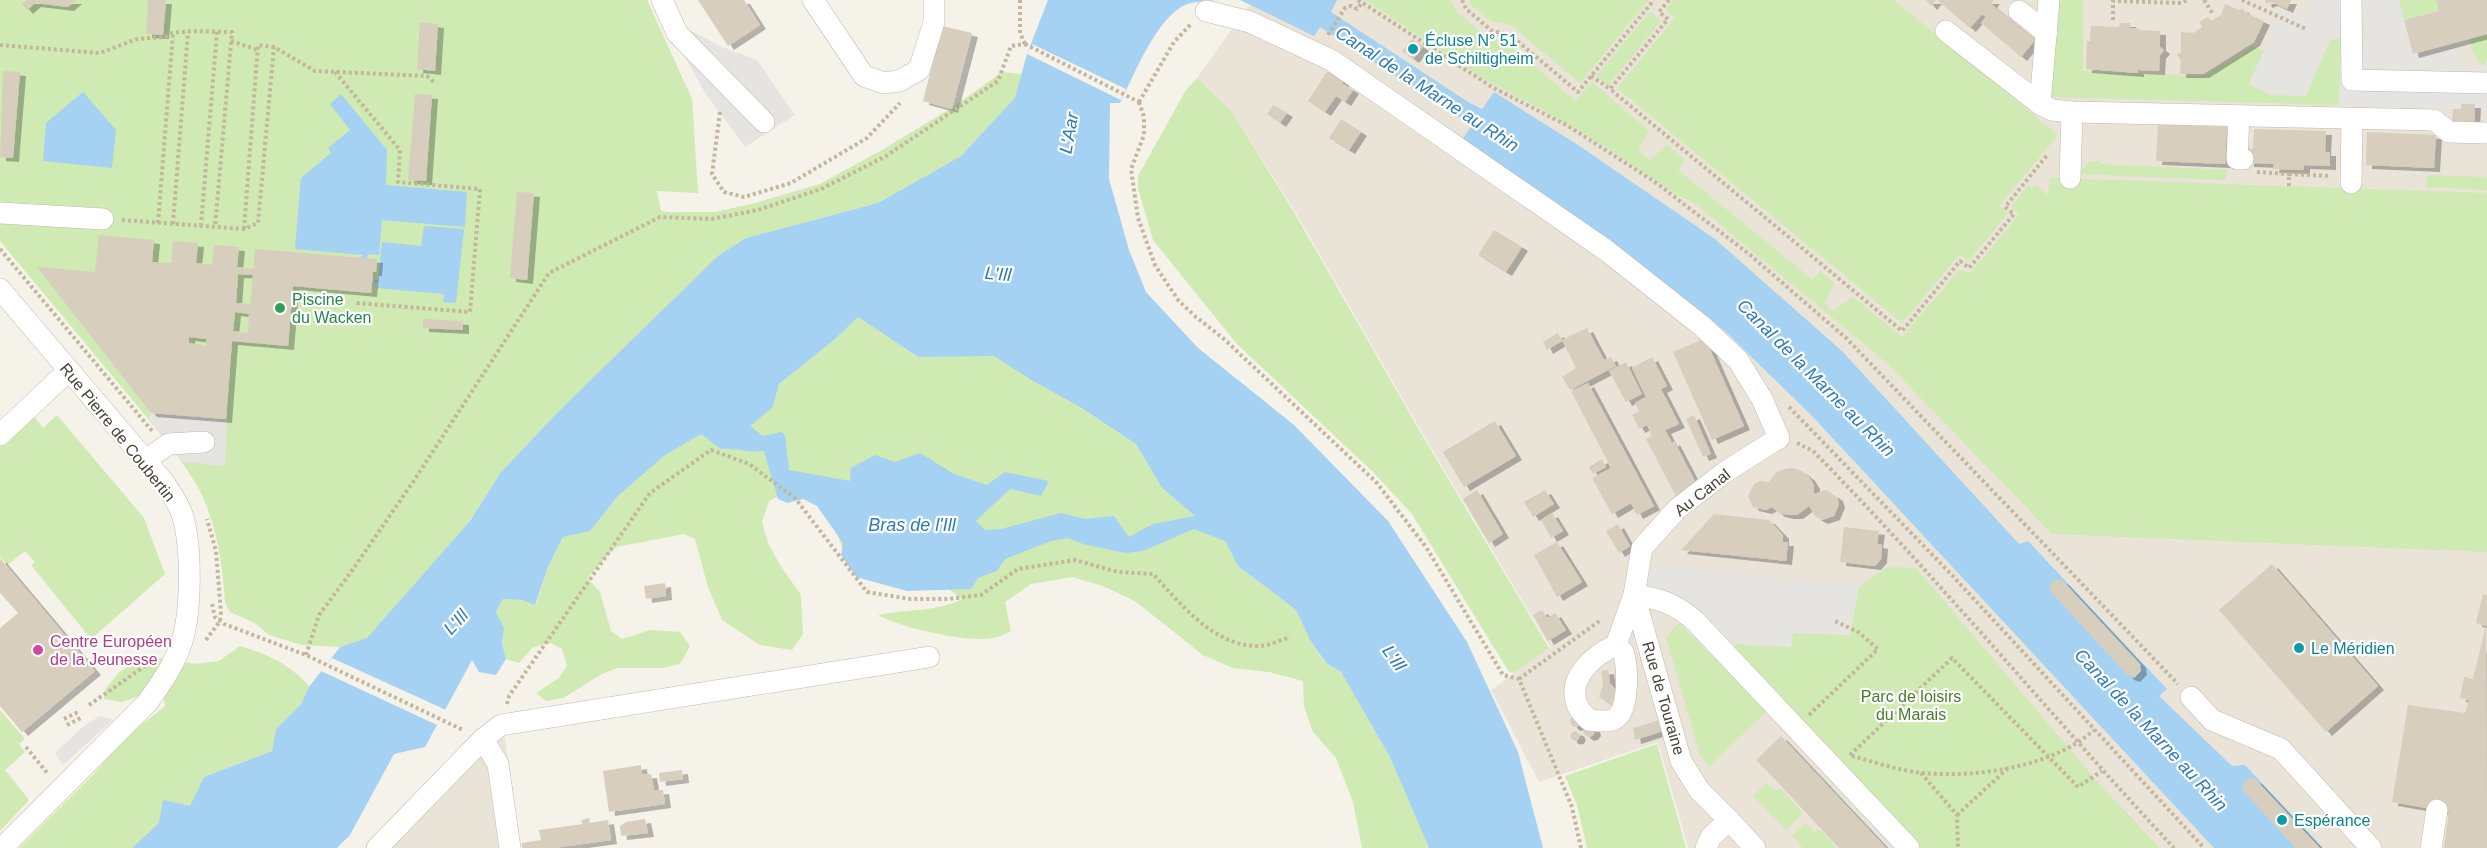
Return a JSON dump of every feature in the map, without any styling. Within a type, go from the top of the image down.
[{"type":"street","points":[[662,0],[677,33],[764,122]]},
{"type":"street","points":[[813,0],[864,76],[884,83],[899,81],[918,70],[934,22],[934,0]]},
{"type":"street","points":[[2040,104],[2049,0]]},
{"type":"street","points":[[2351,0],[2352,80],[2487,83]]},
{"type":"street","points":[[1206,11],[1250,22],[1331,60],[1616,257],[1702,326],[1738,360],[1762,399],[1779,438]]},
{"type":"street","points":[[2019,11],[2047,33]]},
{"type":"street","points":[[1946,31],[2040,104],[2052,110],[2434,120],[2449,132],[2487,133]]},
{"type":"street","points":[[2070,178],[2072,112]]},
{"type":"street","points":[[2239,116],[2237,159],[2249,166]]},
{"type":"street","points":[[2351,183],[2352,118]]},
{"type":"street","points":[[0,213],[103,219]]},
{"type":"street","name":"Rue Pierre de Coubertin","points":[[0,289],[163,482],[182,512],[188,540],[189,593],[184,636],[171,669],[147,703],[111,730],[60,789],[2,848]]},
{"type":"street","points":[[0,435],[69,370]]},
{"type":"street","name":"Au Canal","points":[[1616,645],[1634,595],[1642,548],[1677,508],[1725,472],[1779,438]]},
{"type":"street","points":[[145,460],[169,444],[204,441]]},
{"type":"street","points":[[1634,595],[1662,599],[1687,614],[1909,848]]},
{"type":"street","name":"Rue de Touraine","points":[[1634,595],[1681,761],[1699,790],[1755,848]]},
{"type":"street","points":[[377,848],[474,735],[501,725],[929,657]]},
{"type":"street","points":[[2191,697],[2212,720],[2281,749],[2371,848]]},
{"type":"street","points":[[474,735],[498,764],[510,848]]},
{"type":"street","points":[[2431,848],[2437,810]]},
{"type":"street","points":[[1706,848],[1711,837],[1729,820]]},
{"type":"path","points":[[1020,0],[1020,33],[1025,44]]},
{"type":"path","points":[[1462,0],[1466,9],[1492,31],[1510,35],[1578,92],[1654,0]]},
{"type":"path","points":[[1610,89],[1668,19],[1659,12],[1669,0]]},
{"type":"path","points":[[2113,20],[2113,1],[2181,3],[2187,0]]},
{"type":"path","points":[[2204,0],[2213,14]]},
{"type":"path","points":[[2242,0],[2306,29]]},
{"type":"path","points":[[1324,41],[1344,10],[1351,6],[1358,9],[1360,2],[1492,87],[1568,126],[1636,170],[1749,254],[1846,338],[2191,697]]},
{"type":"path","points":[[1138,102],[1174,42],[1206,11]]},
{"type":"path","points":[[173,224],[188,32]]},
{"type":"path","points":[[201,226],[217,32]]},
{"type":"path","points":[[158,223],[173,33]]},
{"type":"path","points":[[0,45],[100,53],[137,39],[165,37],[173,33],[231,33],[215,227]]},
{"type":"path","points":[[231,41],[258,50]]},
{"type":"path","points":[[306,655],[318,615],[351,572],[413,482],[549,273],[660,217],[712,219],[758,210],[820,189],[886,156],[998,81],[1011,46],[1025,44],[1138,102],[1144,117],[1144,135],[1131,169],[1138,218],[1155,265],[1179,301],[1224,339],[1376,482],[1426,547],[1503,675],[1520,679],[1606,616]]},
{"type":"path","points":[[244,229],[258,45],[273,47],[315,71],[427,76],[435,83]]},
{"type":"path","points":[[103,219],[244,229],[258,223],[273,47]]},
{"type":"path","points":[[720,112],[712,174],[724,192],[744,197],[791,183],[867,138],[907,95],[918,70]]},
{"type":"path","points":[[334,72],[400,150],[398,182],[480,189],[470,312],[356,303]]},
{"type":"path","points":[[1591,76],[1610,89],[1902,331],[1960,261],[1969,268],[2014,214],[2005,207],[2056,145]]},
{"type":"path","points":[[2249,166],[2289,174],[2332,176],[2332,167]]},
{"type":"path","points":[[2289,174],[2289,186]]},
{"type":"path","points":[[1780,399],[1806,422],[1949,572],[2204,848]]},
{"type":"path","points":[[1779,438],[1794,441],[1813,451],[1920,563],[2078,744],[2174,848]]},
{"type":"path","points":[[501,725],[509,696],[650,493],[711,450],[749,464],[795,498],[867,592],[910,599],[948,600],[981,595],[1018,569],[1075,560],[1118,572],[1152,574],[1185,609],[1223,639],[1259,646],[1290,637]]},
{"type":"path","points":[[220,621],[306,655],[474,735]]},
{"type":"path","points":[[1796,728],[1878,649],[1858,632],[1835,621]]},
{"type":"path","points":[[1850,755],[1952,658],[2078,787],[2102,770]]},
{"type":"path","points":[[1520,679],[1572,807],[1581,848]]},
{"type":"path","points":[[64,719],[78,712]]},
{"type":"path","points":[[67,725],[81,718]]},
{"type":"path","points":[[1821,754],[1850,755],[1921,773],[1965,775],[2008,768],[2049,756],[2078,744],[2094,730]]},
{"type":"path","points":[[26,747],[60,789]]},
{"type":"path","points":[[1957,815],[2008,768]]},
{"type":"path","points":[[1921,773],[1957,815],[1958,848]]},
{"type":"shaded area","points":[[1253,0],[2487,0],[2487,848],[1688,848],[1658,742],[1539,782],[1491,690],[1550,647],[1427,441],[1296,213],[1232,112],[1197,78]]},
{"type":"shaded area","points":[[2312,0],[2399,0],[2413,53],[2457,42],[2462,54],[2461,70],[2485,65],[2485,60],[2487,60],[2487,110],[2475,109],[2475,104],[2462,104],[2461,109],[2339,105],[2341,38],[2330,40],[2306,96],[2271,95],[2249,84],[2281,12],[2288,10],[2305,16]]},
{"type":"shaded area","points":[[683,27],[725,48],[757,60],[795,115],[745,147],[704,91],[670,30]]},
{"type":"shaded area","points":[[151,413],[227,419],[225,466],[182,462],[149,420]]},
{"type":"shaded area","points":[[1648,565],[1859,586],[1850,635],[1793,633],[1791,647],[1711,645],[1672,608],[1645,608]]},
{"type":"shaded area","points":[[100,716],[113,720],[63,765],[55,753],[85,725]]},
{"type":"shaded area","points":[[505,738],[520,848],[365,848],[463,747]]},
{"type":"green space","name":"Piscine du Wacken","points":[[0,0],[647,0],[692,99],[698,193],[657,191],[661,211],[668,212],[715,212],[820,184],[953,107],[1002,72],[1022,74],[1016,98],[961,156],[878,203],[746,238],[559,411],[501,472],[470,521],[367,639],[340,647],[302,645],[269,635],[255,623],[230,612],[225,603],[221,562],[215,534],[202,495],[195,482],[169,444],[0,241]]},
{"type":"green space","points":[[1365,0],[1451,0],[1457,12],[1488,38],[1507,42],[1575,101],[1592,82],[1649,131],[1638,150],[1650,160],[1667,145],[1685,160],[1678,170],[1813,280],[1820,271],[1835,283],[1824,303],[1833,311],[1853,297],[1902,337],[1960,269],[1969,274],[2019,215],[2011,207],[2028,185],[2031,188],[2036,185],[2048,195],[2050,178],[2487,193],[2487,552],[2052,534],[1888,364],[1693,202],[1677,195],[1601,144],[1547,112],[1484,79]]},
{"type":"green space","points":[[1469,0],[1649,0],[1580,83],[1511,25],[1491,21],[1471,5]]},
{"type":"green space","points":[[1674,0],[1894,0],[2058,135],[1999,206],[2008,213],[1969,261],[1960,254],[1902,323],[1617,88],[1675,18],[1666,10]]},
{"type":"green space","points":[[2055,0],[2083,0],[2083,71],[2203,76],[2253,46],[2264,51],[2249,84],[2330,39],[2342,38],[2339,105],[2050,97]]},
{"type":"green space","points":[[2399,0],[2436,0],[2439,11],[2404,20]]},
{"type":"green space","points":[[1650,12],[1661,21],[1608,86],[1596,76]]},
{"type":"green space","points":[[2487,34],[2487,60],[2482,65],[2472,50],[2470,39]]},
{"type":"green space","points":[[1197,78],[1232,112],[1295,214],[1425,440],[1549,648],[1514,673],[1509,672],[1412,514],[1374,473],[1236,343],[1153,240],[1138,188],[1138,176],[1186,90]]},
{"type":"green space","points":[[2100,161],[2100,164],[2227,170],[2226,180],[2078,174],[2089,162]]},
{"type":"green space","points":[[2427,175],[2487,177],[2487,190],[2426,187]]},
{"type":"green space","points":[[858,317],[918,357],[994,355],[1136,444],[1162,488],[1225,541],[1238,566],[1296,610],[1310,640],[1325,663],[1341,672],[1390,757],[1429,848],[1362,848],[1353,802],[1336,758],[1313,732],[1304,706],[1303,681],[1269,672],[1233,668],[1203,655],[1135,601],[1103,586],[1072,577],[1031,584],[1005,602],[1011,631],[996,638],[952,636],[902,625],[878,615],[932,608],[962,599],[941,583],[849,565],[828,510],[790,490],[769,501],[762,522],[768,543],[801,595],[803,634],[792,650],[760,645],[722,620],[708,587],[695,539],[684,534],[616,547],[587,578],[600,592],[611,631],[622,639],[650,630],[680,632],[690,646],[680,664],[661,668],[618,668],[602,674],[563,698],[546,701],[536,693],[559,678],[567,666],[562,649],[551,643],[533,647],[519,663],[506,659],[502,643],[504,628],[496,612],[503,599],[522,600],[536,605],[548,567],[563,537],[590,531],[618,496],[664,456],[721,422],[773,407],[779,384],[834,340]]},
{"type":"green space","points":[[32,413],[43,428],[57,415],[144,518],[165,574],[91,639],[31,565],[35,562],[25,551],[7,565],[0,556],[0,443]]},
{"type":"green space","name":"Parc de loisirs du Marais","points":[[1888,567],[1916,568],[2100,785],[2160,848],[1919,848],[1731,649],[1738,644],[1791,647],[1792,633],[1850,635],[1859,586]]},
{"type":"green space","points":[[1679,623],[1767,711],[1709,766],[1700,755],[1666,637]]},
{"type":"green space","points":[[240,646],[278,661],[295,672],[310,687],[301,704],[276,729],[272,751],[204,777],[190,807],[159,823],[133,848],[19,848],[94,774],[124,739],[165,706],[164,700],[149,693],[121,702],[104,699],[106,688],[119,672],[141,658],[166,658],[194,664],[219,661]]},
{"type":"green space","points":[[0,710],[25,739],[19,744],[25,752],[5,770],[29,800],[0,831]]},
{"type":"green space","points":[[1657,744],[1686,848],[1587,848],[1577,805],[1565,776]]},
{"type":"green space","points":[[1766,783],[1776,791],[1781,789],[1803,813],[1786,830],[1753,796]]},
{"type":"green space","points":[[1804,824],[1807,824],[1814,832],[1819,829],[1837,848],[1803,848],[1792,836]]},
{"type":"water","points":[[1048,0],[1210,0],[1187,4],[1166,21],[1156,33],[1139,63],[1120,103],[1110,103],[1109,179],[1129,250],[1146,292],[1198,348],[1294,425],[1388,521],[1467,642],[1518,752],[1543,848],[1429,848],[1390,757],[1341,672],[1326,663],[1310,640],[1296,610],[1238,566],[1225,541],[1194,529],[1143,551],[1125,553],[1083,544],[1068,538],[1051,541],[1005,559],[997,571],[978,578],[971,589],[907,591],[856,577],[841,555],[843,543],[817,506],[803,499],[787,503],[778,499],[764,451],[721,449],[701,434],[664,456],[618,496],[590,531],[563,537],[548,567],[535,605],[522,600],[503,599],[496,612],[504,628],[502,643],[506,659],[496,675],[479,672],[472,660],[425,747],[394,754],[350,835],[337,848],[132,848],[159,823],[163,800],[190,806],[204,777],[272,751],[276,729],[301,704],[309,687],[340,647],[367,638],[470,521],[501,472],[559,411],[718,256],[746,238],[878,203],[961,156],[1015,98],[1027,54]],"holes":[[[858,317],[918,357],[994,356],[1080,407],[1136,444],[1162,488],[1195,516],[1153,524],[1129,537],[1114,516],[1085,519],[1061,513],[1001,529],[985,530],[976,521],[1010,489],[1041,496],[1049,481],[1005,472],[987,485],[954,474],[920,453],[895,462],[875,455],[851,468],[850,481],[789,470],[785,436],[782,432],[763,436],[750,426],[773,407],[779,384],[834,340]]]},
{"type":"water","name":"Canal de la Marne au Rhin","points":[[1240,0],[1337,0],[1331,12],[1468,102],[1482,109],[1494,92],[1578,145],[1715,239],[1843,352],[2019,544],[2028,541],[2167,689],[2159,696],[2232,766],[2245,765],[2323,848],[2214,848],[1813,417],[1725,331],[1628,257],[1461,141],[1472,125],[1320,27],[1314,36]]},
{"type":"water","points":[[83,92],[116,130],[112,168],[43,161],[46,123]]},
{"type":"water","points":[[341,94],[387,150],[386,185],[467,192],[465,227],[382,220],[379,255],[368,254],[367,260],[359,259],[363,255],[295,249],[301,178],[331,153],[328,148],[350,130],[330,104]]},
{"type":"water","points":[[424,226],[464,229],[456,303],[443,302],[444,294],[377,288],[378,283],[374,283],[374,280],[378,280],[382,242],[421,246]]},
{"type":"pier","points":[[1032,44],[1126,89],[1121,100],[1027,54]]},
{"type":"pier","points":[[332,658],[446,710],[437,725],[321,671]]},
{"type":"building","points":[[27,0],[76,0],[68,7],[35,3],[27,10],[22,4]]},
{"type":"building","points":[[148,0],[166,0],[163,35],[146,34]]},
{"type":"building","points":[[698,0],[744,0],[760,25],[728,46]]},
{"type":"building","points":[[1926,0],[1936,0],[1931,6]]},
{"type":"building","points":[[1937,0],[1994,0],[1991,4],[2035,40],[2021,57],[1981,23],[1986,17],[1982,14],[1970,28]]},
{"type":"building","points":[[2265,0],[2291,0],[2287,9],[2272,2],[2266,4]]},
{"type":"building","points":[[2436,0],[2487,0],[2487,34],[2413,54],[2404,20],[2439,11]]},
{"type":"building","points":[[2225,4],[2239,10],[2242,8],[2246,13],[2264,21],[2254,42],[2203,74],[2180,74],[2181,61],[2177,55],[2181,52],[2181,32],[2193,33],[2202,27],[2199,22],[2208,17],[2211,21],[2221,15]]},
{"type":"building","points":[[420,22],[438,24],[435,71],[417,69]]},
{"type":"building","points":[[2120,23],[2130,23],[2130,28],[2139,28],[2139,30],[2160,31],[2160,47],[2164,50],[2160,55],[2159,71],[2138,70],[2138,73],[2086,69],[2087,41],[2090,41],[2091,26],[2119,27]]},
{"type":"building","points":[[942,26],[972,33],[952,109],[923,101]]},
{"type":"building","name":"Écluse N° 51 de Schiltigheim","points":[[1412,39],[1423,47],[1413,59],[1402,51]]},
{"type":"building","points":[[1335,70],[1343,74],[1343,84],[1353,90],[1345,102],[1336,96],[1325,112],[1308,101],[1326,73]]},
{"type":"building","points":[[3,71],[20,72],[13,158],[0,157]]},
{"type":"building","points":[[415,94],[432,95],[426,181],[408,180]]},
{"type":"building","points":[[2461,104],[2475,104],[2474,123],[2452,122],[2453,109],[2461,109]]},
{"type":"building","points":[[1273,105],[1287,113],[1280,123],[1267,114]]},
{"type":"building","points":[[1341,119],[1361,132],[1349,150],[1329,138]]},
{"type":"building","points":[[2158,124],[2227,127],[2225,164],[2156,161]]},
{"type":"building","points":[[2254,129],[2326,131],[2325,152],[2330,152],[2330,166],[2304,165],[2304,170],[2273,169],[2274,164],[2248,163],[2248,148],[2253,149]]},
{"type":"building","points":[[2367,132],[2436,135],[2434,168],[2366,165]]},
{"type":"building","points":[[517,192],[534,193],[527,280],[510,278]]},
{"type":"building","points":[[1494,230],[1522,247],[1506,272],[1478,255]]},
{"type":"building","points":[[99,235],[154,240],[152,262],[171,263],[173,241],[198,243],[196,263],[212,265],[214,245],[239,247],[237,267],[253,269],[255,249],[377,259],[371,293],[293,286],[288,346],[232,341],[226,419],[151,413],[37,267],[95,272]],"holes":[[[238,274],[253,275],[250,304],[236,303]],[[235,312],[249,314],[248,333],[233,331]],[[189,337],[206,339],[206,346],[189,343]]]},
{"type":"building","points":[[423,319],[463,321],[463,330],[423,328]]},
{"type":"building","points":[[1587,328],[1604,360],[1611,357],[1616,366],[1570,390],[1562,377],[1576,368],[1562,340]]},
{"type":"building","points":[[1558,333],[1562,341],[1547,350],[1543,342]]},
{"type":"building","points":[[1705,338],[1744,426],[1712,440],[1673,352]]},
{"type":"building","points":[[1652,357],[1667,386],[1661,389],[1679,424],[1665,430],[1672,443],[1674,441],[1697,485],[1676,496],[1646,439],[1652,436],[1647,425],[1639,429],[1632,415],[1639,411],[1635,403],[1646,397],[1632,368]]},
{"type":"building","points":[[1626,362],[1642,394],[1626,402],[1609,371]]},
{"type":"building","points":[[1588,383],[1654,506],[1637,515],[1631,503],[1612,514],[1592,478],[1611,468],[1571,391]]},
{"type":"building","points":[[1694,415],[1711,454],[1703,457],[1686,419]]},
{"type":"building","points":[[1495,421],[1516,456],[1464,487],[1443,452]]},
{"type":"building","points":[[1602,459],[1606,467],[1593,474],[1589,467]]},
{"type":"building","points":[[1793,468],[1809,477],[1814,485],[1814,494],[1826,490],[1837,497],[1839,504],[1834,516],[1822,520],[1816,517],[1809,506],[1797,515],[1779,513],[1772,507],[1766,510],[1753,507],[1748,496],[1754,484],[1760,481],[1769,482],[1776,473]]},
{"type":"building","points":[[1477,490],[1503,534],[1489,543],[1463,499]]},
{"type":"building","points":[[1545,490],[1554,504],[1533,517],[1524,502]]},
{"type":"building","points":[[1552,513],[1563,531],[1551,538],[1541,520]]},
{"type":"building","points":[[1714,514],[1769,520],[1783,535],[1783,542],[1788,542],[1786,561],[1681,550]]},
{"type":"building","points":[[1618,524],[1630,546],[1619,553],[1606,531]]},
{"type":"building","points":[[1844,527],[1879,531],[1877,544],[1882,545],[1881,559],[1875,566],[1840,562]]},
{"type":"building","points":[[1557,542],[1582,582],[1557,597],[1534,555]]},
{"type":"building","name":"Centre Européen de la Jeunesse","points":[[0,558],[95,671],[22,732],[0,706],[0,628],[18,613],[0,593]]},
{"type":"building","name":"Le Méridien","points":[[2272,564],[2378,686],[2326,732],[2219,610]]},
{"type":"building","points":[[2056,579],[2063,581],[2140,664],[2141,671],[2134,678],[2128,676],[2051,592],[2049,585]]},
{"type":"building","points":[[665,583],[666,596],[646,599],[644,586]]},
{"type":"building","points":[[2483,594],[2487,595],[2487,626],[2476,623]]},
{"type":"building","points":[[1542,610],[1547,618],[1555,613],[1566,630],[1548,641],[1533,615]]},
{"type":"building","points":[[2486,626],[2487,848],[2444,848],[2449,812],[2392,802],[2408,705],[2465,713],[2469,700],[2460,698],[2464,677],[2473,679]]},
{"type":"building","points":[[1608,670],[1610,683],[1617,692],[1615,708],[1599,697],[1603,684],[1601,671]]},
{"type":"building","points":[[1572,716],[1581,722],[1579,726],[1574,727],[1571,724]]},
{"type":"building","points":[[1660,720],[1663,731],[1635,740],[1633,728]]},
{"type":"building","points":[[1586,726],[1594,728],[1595,732],[1592,736],[1588,737],[1584,734],[1583,730]]},
{"type":"building","points":[[1575,731],[1580,736],[1575,741],[1570,736]]},
{"type":"building","points":[[1781,736],[1886,848],[1839,848],[1756,760]]},
{"type":"building","points":[[641,765],[642,775],[651,774],[654,791],[663,790],[665,804],[609,812],[603,771]]},
{"type":"building","points":[[682,770],[683,779],[660,782],[659,773]]},
{"type":"building","name":"Espérance","points":[[2249,778],[2256,780],[2320,848],[2296,848],[2244,792],[2242,784]]},
{"type":"building","points":[[590,818],[589,823],[608,820],[611,840],[554,848],[522,848],[522,843],[541,840],[539,830],[583,824],[581,820]]},
{"type":"building","points":[[645,819],[648,833],[621,836],[620,826],[626,822]]},
{"type":"place","name":"Écluse N° 51 de Schiltigheim","points":[[1413,49]]},
{"type":"place","name":"Piscine du Wacken","points":[[280,308]]},
{"type":"place","name":"Le Méridien","points":[[2299,648]]},
{"type":"place","name":"Centre Européen de la Jeunesse","points":[[38,650]]},
{"type":"place","name":"Espérance","points":[[2282,820]]},
{"type":"water label","name":"L'Aar","points":[[1069,133]]},
{"type":"water label","name":"L'Ill","points":[[998,274]]},
{"type":"water label","name":"Bras de l'Ill","points":[[912,525]]},
{"type":"water label","name":"L'Ill","points":[[456,622]]},
{"type":"water label","name":"L'Ill","points":[[1394,658]]}]
